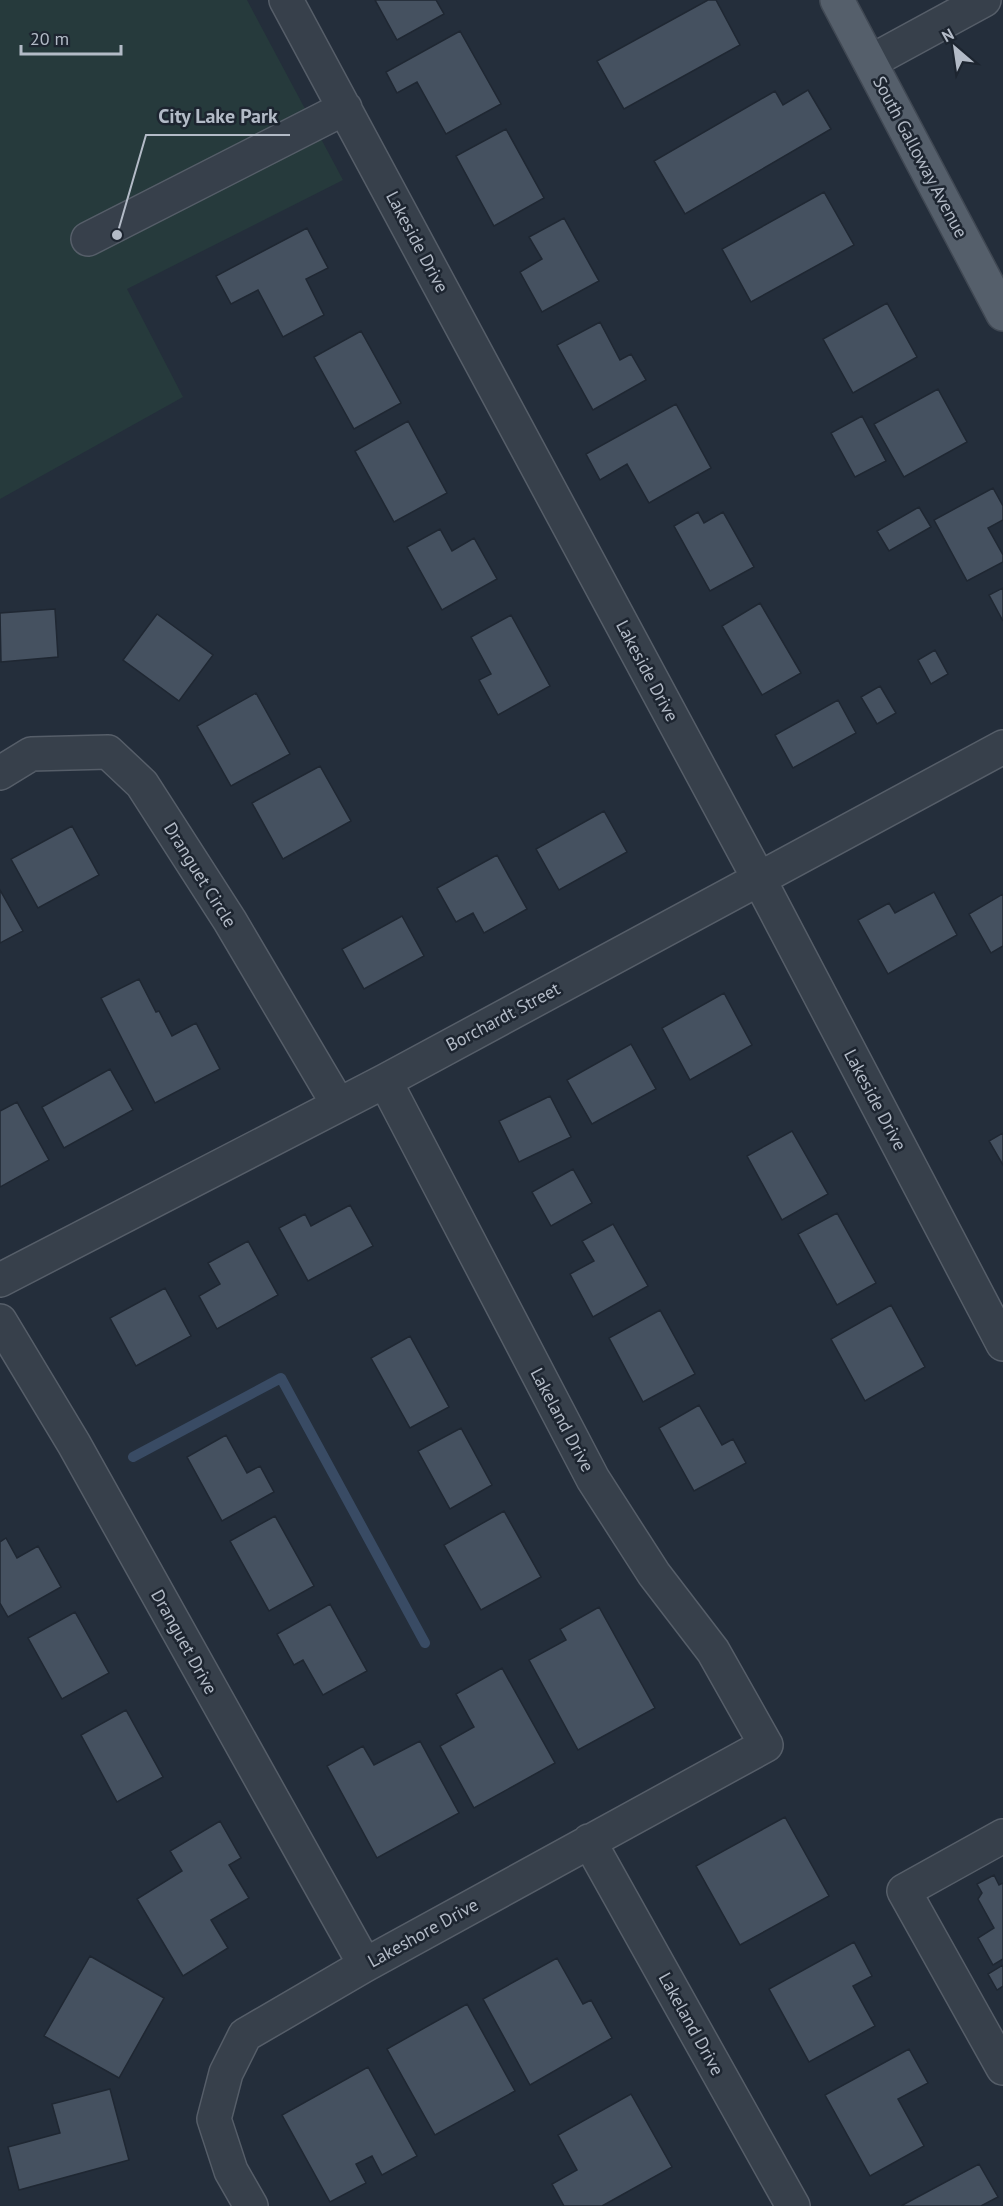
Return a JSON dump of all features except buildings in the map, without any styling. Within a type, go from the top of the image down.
[{"type":"main road","name":"South Galloway Avenue","points":[[837,0],[1003,314]]},
{"type":"street","name":"Lakeside Drive","points":[[286,0],[759,879],[1003,1344]]},
{"type":"street","points":[[870,62],[984,0]]},
{"type":"street","points":[[88,239],[345,108]]},
{"type":"street","name":"Borchardt Street","points":[[0,1280],[385,1081],[1003,747]]},
{"type":"street","name":"Dranguet Circle","points":[[0,773],[32,754],[108,752],[142,784],[230,921],[338,1104]]},
{"type":"street","name":"Lakeland Drive","points":[[385,1081],[593,1479],[654,1574],[713,1651],[766,1745]]},
{"type":"street","name":"Dranguet Drive","points":[[0,1321],[80,1455],[365,1965]]},
{"type":"street","name":"Lakeshore Drive","points":[[251,2206],[231,2171],[214,2119],[226,2073],[245,2035],[365,1965],[766,1745]]},
{"type":"street","points":[[1003,1836],[904,1891],[1003,2068]]},
{"type":"street","name":"Lakeland Drive","points":[[589,1841],[793,2206]]},
{"type":"green space","points":[[0,0],[247,0],[343,180],[127,289],[183,397],[0,499]]},
{"type":"waterway","points":[[133,1457],[281,1378],[425,1643]]},
{"type":"place","name":"City Lake Park","points":[[117,235]]}]
